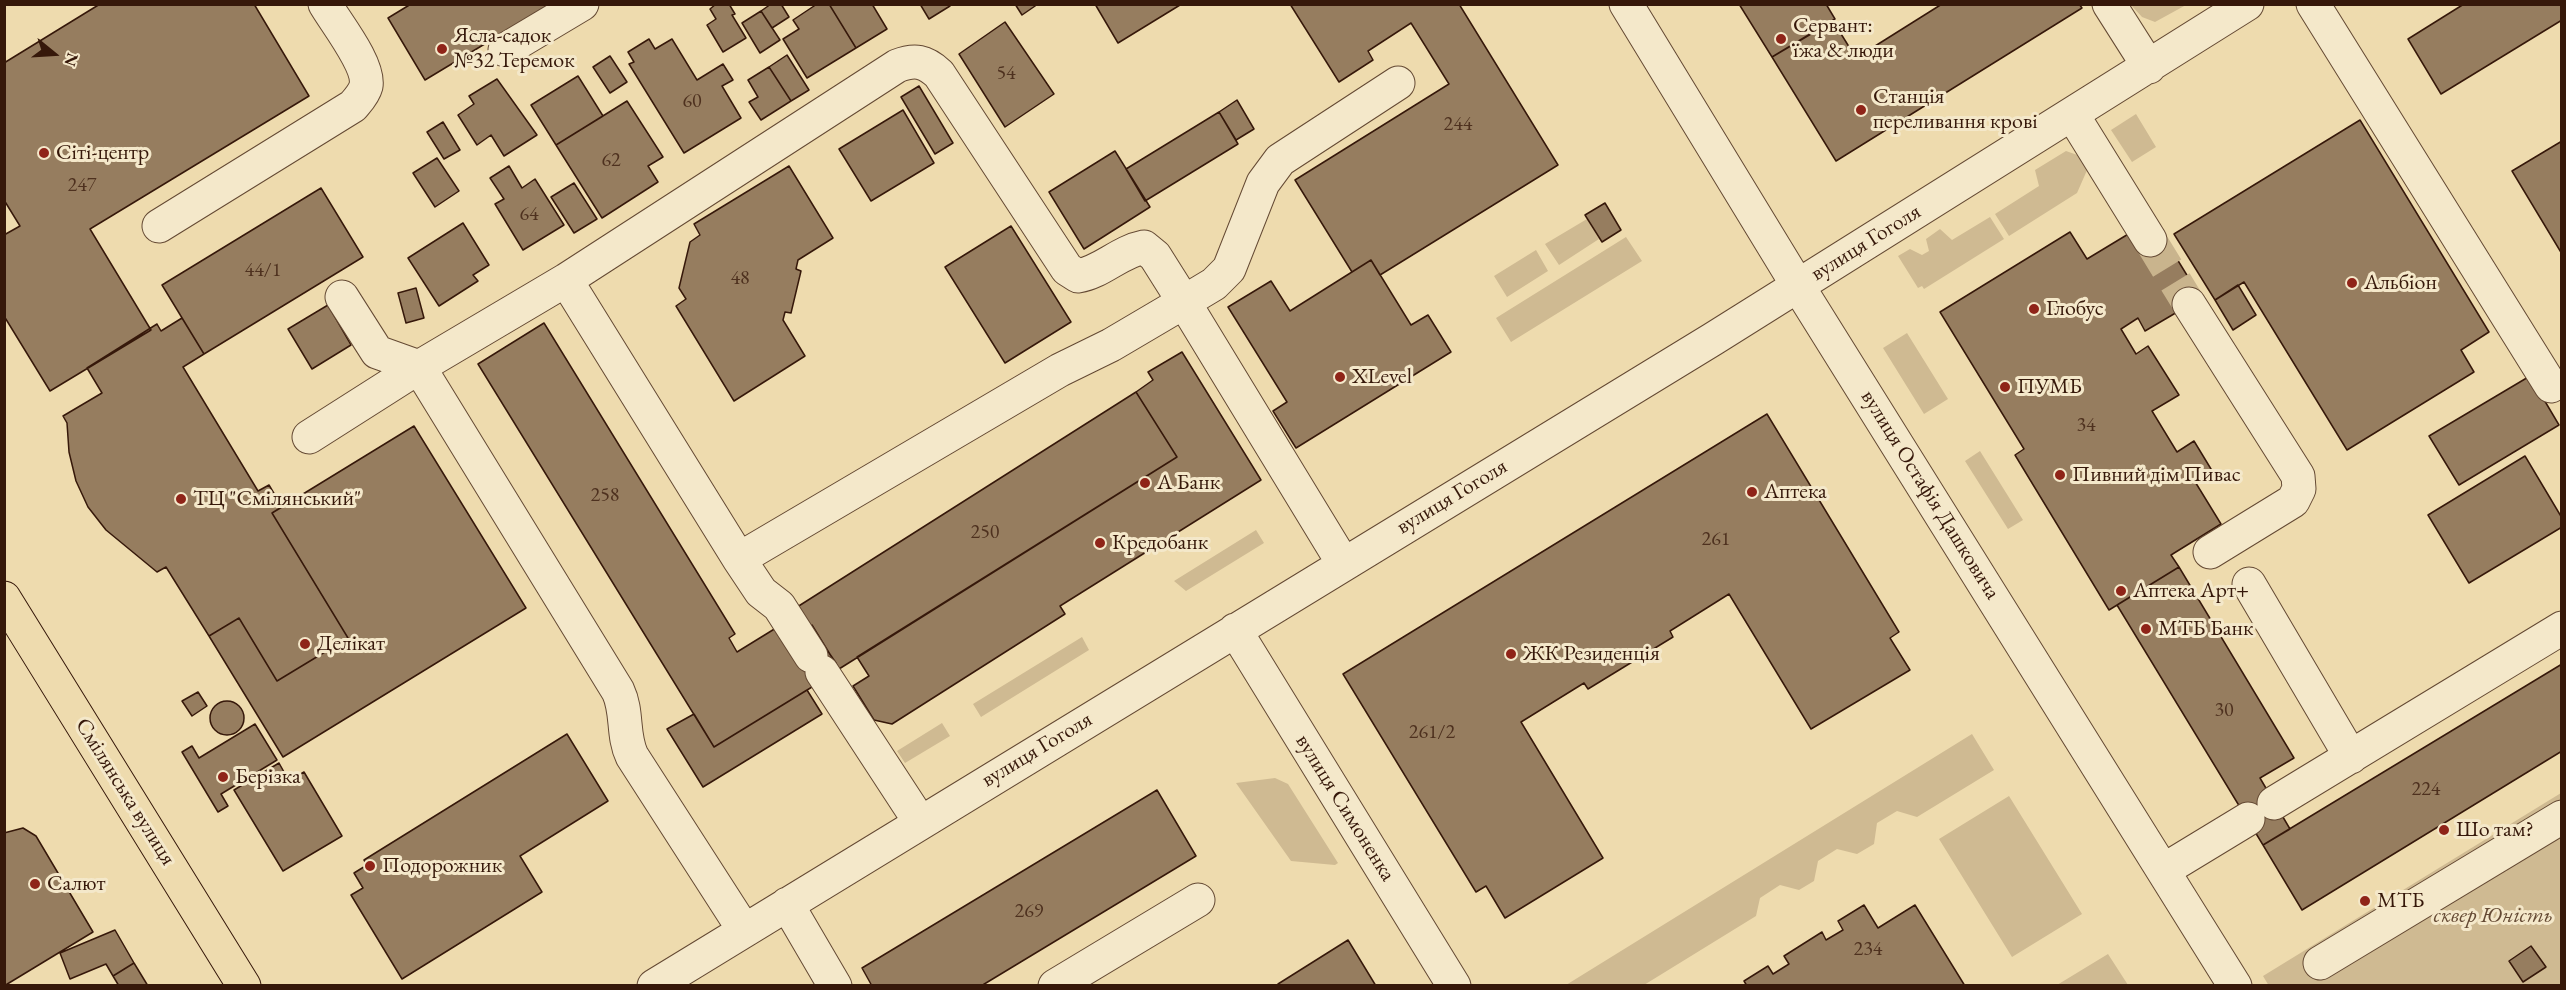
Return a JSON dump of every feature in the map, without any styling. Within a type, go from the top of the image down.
[{"type":"main road","name":"Смілянська вулиця","points":[[4,598],[244,986]]},
{"type":"street","points":[[159,226],[353,106],[361,97],[366,87],[366,75],[362,64],[325,4]]},
{"type":"street","points":[[505,50],[582,4]]},
{"type":"street","name":"вулиця Остафія Дашковича","points":[[1626,4],[1798,286],[2235,986]]},
{"type":"street","points":[[2109,4],[2149,67]]},
{"type":"street","points":[[2313,4],[2551,386]]},
{"type":"street","name":"вулиця Гоголя","points":[[654,986],[1798,286],[2246,5]]},
{"type":"street","points":[[309,437],[419,367],[566,280],[897,66],[908,61],[920,61],[939,74],[1067,269],[1078,276],[1091,274],[1130,250],[1144,247],[1155,256],[1343,563]]},
{"type":"street","points":[[739,559],[1060,370],[1111,345],[1214,284],[1229,269],[1263,183],[1280,160],[1398,83]]},
{"type":"street","points":[[2072,114],[2150,240]]},
{"type":"street","points":[[566,280],[739,559],[762,592],[779,606],[920,822]]},
{"type":"street","points":[[342,297],[377,352],[419,367],[618,691],[625,715],[627,745],[632,756],[744,930]]},
{"type":"street","points":[[2189,304],[2298,476],[2299,489],[2293,501],[2211,552]]},
{"type":"street","points":[[2249,584],[2351,757]]},
{"type":"street","points":[[2164,870],[2562,628]]},
{"type":"street","name":"вулиця Симоненка","points":[[1235,630],[1454,986]]},
{"type":"street","points":[[2320,963],[2562,816]]},
{"type":"street","points":[[1055,986],[1198,900]]},
{"type":"street","points":[[787,904],[835,986]]},
{"type":"green space","points":[[2131,5],[2186,5],[2155,22],[2142,17]]},
{"type":"green space","points":[[2136,114],[2156,147],[2132,162],[2111,130]]},
{"type":"green space","points":[[2066,151],[2083,157],[2088,168],[2077,193],[2009,236],[1995,214],[2039,186],[2035,170]]},
{"type":"green space","points":[[1990,217],[2004,239],[1924,289],[1922,286],[1918,288],[1898,256],[1910,249],[1922,255],[1929,251],[1926,239],[1940,229],[1952,240]]},
{"type":"green space","points":[[1587,219],[1599,239],[1559,265],[1545,244]]},
{"type":"green space","points":[[1626,237],[1642,261],[1511,342],[1496,318]]},
{"type":"green space","points":[[1536,250],[1548,271],[1507,297],[1494,276]]},
{"type":"green space","points":[[1907,333],[1948,399],[1924,414],[1883,348]]},
{"type":"green space","points":[[1980,451],[2023,520],[2008,529],[1965,461]]},
{"type":"green space","points":[[1256,530],[1264,543],[1186,591],[1174,581]]},
{"type":"green space","points":[[1082,637],[1089,650],[981,717],[973,704]]},
{"type":"green space","points":[[942,723],[950,736],[905,763],[897,751]]},
{"type":"green space","points":[[1972,734],[1994,770],[1917,817],[1897,811],[1877,823],[1874,844],[1857,854],[1837,849],[1818,861],[1814,881],[1799,890],[1780,885],[1760,898],[1756,916],[1644,985],[1566,985]]},
{"type":"green space","points":[[1275,778],[1288,784],[1338,863],[1335,865],[1291,861],[1236,783]]},
{"type":"green space","name":"сквер Юність","points":[[2561,793],[2561,985],[2269,986],[2263,976]]},
{"type":"green space","points":[[2009,796],[2082,914],[2012,957],[1939,839]]},
{"type":"green space","points":[[2108,954],[2128,985],[2057,985]]},
{"type":"building","points":[[100,4],[254,4],[309,96],[90,229],[151,330],[50,391],[4,316],[4,235],[20,226],[4,200],[4,63]]},
{"type":"building","name":"Ясла-садок №32 Теремок","points":[[411,4],[551,4],[425,80],[388,18]]},
{"type":"building","points":[[716,4],[729,4],[735,14],[732,15],[746,38],[723,52],[707,25],[716,19],[710,9]]},
{"type":"building","points":[[771,4],[781,4],[789,17],[772,28],[761,11]]},
{"type":"building","points":[[817,4],[829,4],[856,48],[807,78],[783,39],[799,29],[793,20]]},
{"type":"building","points":[[829,4],[872,4],[887,29],[856,48]]},
{"type":"building","points":[[920,4],[949,4],[950,6],[929,19]]},
{"type":"building","points":[[1015,4],[1038,4],[1022,15]]},
{"type":"building","points":[[1095,4],[1180,4],[1180,5],[1118,43]]},
{"type":"building","points":[[1290,4],[1459,4],[1558,165],[1380,275],[1371,260],[1352,272],[1295,180],[1449,84],[1411,23],[1368,51],[1373,60],[1339,82]]},
{"type":"building","name":"Сервант: їжа & люди","points":[[1739,4],[1826,4],[1835,19],[1772,57]]},
{"type":"building","name":"Станція переливання крові","points":[[1942,4],[2079,4],[2082,8],[1836,161],[1772,57],[1833,21],[1856,58]]},
{"type":"building","points":[[2464,4],[2562,4],[2562,20],[2441,94],[2408,39]]},
{"type":"building","points":[[761,11],[780,40],[760,53],[742,23]]},
{"type":"building","points":[[1005,22],[1054,94],[1005,127],[959,54]]},
{"type":"building","points":[[649,39],[655,49],[672,39],[697,80],[723,64],[733,80],[722,86],[741,118],[684,153],[629,64],[634,62],[628,52]]},
{"type":"building","points":[[787,55],[809,90],[791,101],[769,67]]},
{"type":"building","points":[[610,56],[627,82],[610,93],[593,67]]},
{"type":"building","points":[[769,67],[791,101],[761,120],[749,102],[758,97],[748,80]]},
{"type":"building","points":[[578,76],[603,116],[556,145],[531,105]]},
{"type":"building","points":[[497,79],[537,135],[504,156],[491,135],[477,145],[458,115],[474,104],[469,96]]},
{"type":"building","points":[[919,86],[953,143],[935,154],[901,97]]},
{"type":"building","points":[[1237,100],[1254,129],[1236,140],[1219,112]]},
{"type":"building","points":[[627,101],[663,157],[648,166],[658,182],[602,218],[556,145]]},
{"type":"building","points":[[903,110],[934,163],[871,201],[839,149]]},
{"type":"building","points":[[1219,112],[1238,144],[1145,201],[1126,169]]},
{"type":"building","name":"Альбіон","points":[[2360,120],[2489,332],[2461,350],[2474,372],[2347,450],[2244,282],[2215,300],[2174,234]]},
{"type":"building","points":[[443,122],[460,150],[444,159],[427,132]]},
{"type":"building","points":[[2562,141],[2562,254],[2512,171]]},
{"type":"building","points":[[1115,151],[1150,207],[1084,249],[1049,192]]},
{"type":"building","points":[[437,158],[459,191],[435,207],[413,173]]},
{"type":"building","points":[[509,166],[522,188],[535,179],[564,225],[523,250],[495,204],[504,199],[490,178]]},
{"type":"building","points":[[789,166],[833,238],[798,260],[796,269],[801,271],[791,313],[785,312],[783,320],[805,356],[734,401],[676,306],[686,299],[679,288],[690,242],[700,235],[694,224]]},
{"type":"building","points":[[574,183],[597,219],[574,233],[551,197]]},
{"type":"building","points":[[321,188],[363,257],[204,354],[162,285]]},
{"type":"building","points":[[1605,203],[1621,230],[1602,242],[1585,215]]},
{"type":"building","points":[[463,223],[489,265],[473,275],[478,281],[439,306],[408,258]]},
{"type":"building","points":[[1011,226],[1071,322],[1005,363],[945,267]]},
{"type":"building","points":[[2070,232],[2087,259],[2130,233],[2161,233],[2201,298],[2145,331],[2138,318],[2121,329],[2136,354],[2148,346],[2179,395],[2152,411],[2177,452],[2194,441],[2211,469],[2194,480],[2221,524],[2171,555],[2179,567],[2109,610],[2015,455],[2024,449],[1940,312]]},
{"type":"building","name":"XLevel","points":[[1371,260],[1411,325],[1428,315],[1451,352],[1296,448],[1273,411],[1287,402],[1228,307],[1271,281],[1290,311]]},
{"type":"building","points":[[2238,285],[2256,315],[2233,330],[2215,300]]},
{"type":"building","points":[[416,288],[424,318],[406,323],[398,293]]},
{"type":"building","points":[[328,305],[351,345],[312,369],[288,329]]},
{"type":"building","name":"ТЦ \"Смілянський\"","points":[[182,318],[204,354],[183,367],[258,491],[269,485],[282,507],[272,513],[348,638],[277,681],[239,618],[209,636],[166,567],[157,572],[106,530],[88,507],[76,481],[69,452],[67,423],[63,416],[102,393],[87,368],[157,324],[161,331]]},
{"type":"building","points":[[544,323],[735,634],[729,638],[737,652],[776,628],[798,663],[825,647],[836,663],[812,687],[714,747],[478,364]]},
{"type":"building","name":"Кредобанк","points":[[1182,352],[1261,480],[1060,606],[1065,614],[892,724],[874,720],[853,686],[869,676],[857,657],[1177,457],[1136,392],[1153,380],[1148,372]]},
{"type":"building","points":[[2530,376],[2559,425],[2459,485],[2429,436]]},
{"type":"building","points":[[1136,392],[1177,457],[839,669],[812,625],[806,629],[794,609]]},
{"type":"building","name":"ЖК Резиденція","points":[[1767,414],[1899,632],[1890,638],[1910,670],[1811,729],[1729,594],[1670,631],[1673,637],[1588,689],[1584,683],[1521,722],[1603,858],[1505,918],[1486,886],[1476,892],[1343,674]]},
{"type":"building","points":[[414,426],[526,608],[283,757],[209,636],[239,618],[277,681],[348,638],[272,513]]},
{"type":"building","points":[[2525,456],[2562,518],[2562,527],[2469,583],[2428,515]]},
{"type":"building","points":[[2179,567],[2294,758],[2260,778],[2290,829],[2263,845],[2117,605]]},
{"type":"building","points":[[2562,664],[2562,751],[2302,910],[2263,845]]},
{"type":"building","points":[[807,690],[822,714],[703,787],[667,729],[694,714],[714,747]]},
{"type":"building","points":[[198,692],[207,706],[192,716],[182,701]]},
{"type":"building","points":[[227,701],[239,706],[244,718],[239,730],[227,735],[215,730],[210,718],[215,706]]},
{"type":"building","name":"Берізка","points":[[255,724],[277,760],[221,794],[228,806],[218,812],[182,752],[192,746],[199,758]]},
{"type":"building","points":[[567,734],[608,801],[520,856],[542,892],[402,979],[351,895],[363,888],[354,873],[367,865],[364,860]]},
{"type":"building","points":[[279,763],[289,781],[304,772],[342,836],[283,871],[234,790]]},
{"type":"building","points":[[1157,790],[1196,856],[981,986],[872,986],[862,968]]},
{"type":"building","name":"Салют","points":[[23,828],[36,836],[93,932],[4,986],[4,833]]},
{"type":"building","points":[[1864,905],[1878,928],[1915,905],[1965,986],[1747,986],[1744,981],[1768,966],[1773,974],[1789,964],[1784,956],[1822,932],[1826,940],[1843,930],[1838,921]]},
{"type":"building","points":[[115,930],[134,963],[113,976],[106,964],[70,979],[60,953]]},
{"type":"building","points":[[1348,940],[1376,986],[1279,986],[1278,984]]},
{"type":"building","points":[[2531,946],[2546,967],[2523,982],[2509,961]]},
{"type":"building","points":[[134,963],[148,986],[119,986],[113,976]]},
{"type":"tunnel","points":[[2150,240],[2189,304]]},
{"type":"place","name":"Сервант: їжа & люди","points":[[1781,39]]},
{"type":"place","name":"Ясла-садок №32 Теремок","points":[[442,49]]},
{"type":"place","name":"Станція переливання крові","points":[[1861,110]]},
{"type":"place","name":"Сіті-центр","points":[[44,153]]},
{"type":"place","name":"Альбіон","points":[[2352,283]]},
{"type":"place","name":"Глобус","points":[[2034,309]]},
{"type":"place","name":"XLevel","points":[[1340,377]]},
{"type":"place","name":"ПУМБ","points":[[2005,387]]},
{"type":"place","name":"Пивний дім Пивас","points":[[2060,475]]},
{"type":"place","name":"А Банк","points":[[1145,483]]},
{"type":"place","name":"Аптека","points":[[1752,492]]},
{"type":"place","name":"ТЦ \"Смілянський\"","points":[[181,499]]},
{"type":"place","name":"Кредобанк","points":[[1100,543]]},
{"type":"place","name":"Аптека Арт+","points":[[2121,591]]},
{"type":"place","name":"МТБ Банк","points":[[2146,629]]},
{"type":"place","name":"Делікат","points":[[305,644]]},
{"type":"place","name":"ЖК Резиденція","points":[[1511,654]]},
{"type":"place","name":"Берізка","points":[[223,777]]},
{"type":"place","name":"Шо там?","points":[[2444,830]]},
{"type":"place","name":"Подорожник","points":[[370,866]]},
{"type":"place","name":"Салют","points":[[35,884]]},
{"type":"place","name":"МТБ","points":[[2365,901]]}]
